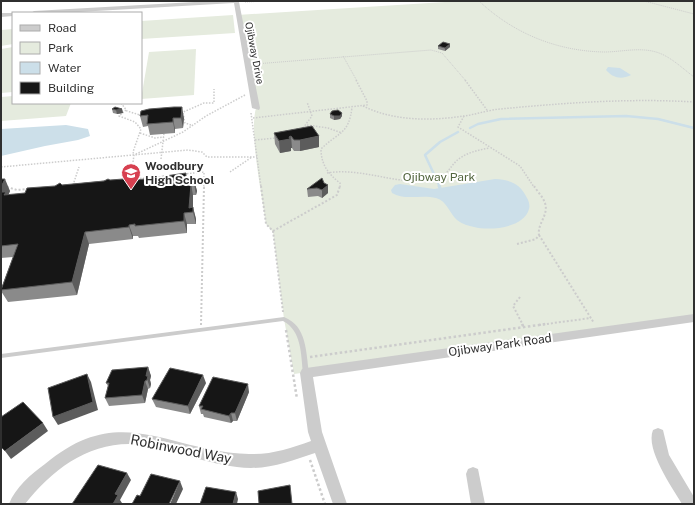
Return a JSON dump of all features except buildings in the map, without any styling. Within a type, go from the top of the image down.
[{"type":"street","points":[[46,12],[144,4],[237,1]]},
{"type":"street","name":"Ojibway Drive","points":[[237,1],[256,108]]},
{"type":"street","points":[[1,15],[12,14]]},
{"type":"street","name":"Ojibway Park Road","points":[[306,373],[694,318]]},
{"type":"street","points":[[306,373],[312,416],[313,447],[340,504]]},
{"type":"street","points":[[658,434],[662,457],[690,504]]},
{"type":"street","name":"Robinwood Way","points":[[16,504],[35,480],[53,464],[77,450],[108,439],[144,439],[221,458],[248,461],[269,460],[313,447]]},
{"type":"street","points":[[473,474],[478,504]]},
{"type":"lane","points":[[1,356],[284,319],[291,322],[298,330],[306,373]]},
{"type":"path","points":[[479,1],[494,14],[535,40],[592,51],[652,51],[667,57],[694,77]]},
{"type":"path","points":[[644,1],[694,14]]},
{"type":"path","points":[[252,64],[419,50],[438,51],[442,53],[475,92],[487,110]]},
{"type":"path","points":[[343,56],[367,101],[363,106]]},
{"type":"path","points":[[177,114],[204,103],[214,103],[214,89]]},
{"type":"path","points":[[134,155],[164,139],[183,132],[191,125],[246,95],[248,100]]},
{"type":"path","points":[[301,129],[311,121],[312,112],[308,102]]},
{"type":"path","points":[[253,118],[363,106],[378,114],[402,117],[464,116],[487,110],[600,102],[694,102]]},
{"type":"path","points":[[122,104],[126,110],[146,116]]},
{"type":"path","points":[[273,232],[337,195],[340,189],[340,183],[327,173],[322,161],[321,149],[342,133],[352,122],[352,107]]},
{"type":"path","points":[[126,110],[119,116],[138,124],[141,129],[134,152],[133,162]]},
{"type":"path","points":[[250,111],[253,118],[266,224],[273,232],[284,319],[298,405]]},
{"type":"path","points":[[183,112],[186,123],[191,125]]},
{"type":"path","points":[[464,116],[458,127],[520,166],[545,202],[545,214],[543,223],[538,229],[539,235],[599,331]]},
{"type":"path","points":[[306,125],[328,128],[342,133]]},
{"type":"path","points":[[140,133],[155,138],[164,139]]},
{"type":"path","points":[[161,159],[164,134]]},
{"type":"path","points":[[255,140],[277,138]]},
{"type":"path","points":[[327,173],[340,171],[393,178],[410,182],[433,180],[447,174],[462,156],[490,148]]},
{"type":"path","points":[[1,167],[193,150],[202,152],[207,157],[257,157]]},
{"type":"path","points":[[230,172],[253,156]]},
{"type":"path","points":[[72,190],[79,167]]},
{"type":"path","points":[[181,174],[204,172],[201,330]]},
{"type":"path","points":[[129,179],[174,175]]},
{"type":"path","points":[[66,185],[80,184]]},
{"type":"path","points":[[1,185],[17,190],[31,188]]},
{"type":"path","points":[[14,195],[17,190]]},
{"type":"path","points":[[517,244],[536,239],[539,235]]},
{"type":"path","points":[[520,297],[513,306],[524,328]]},
{"type":"path","points":[[291,360],[591,318]]},
{"type":"path","points":[[313,447],[325,504]]},
{"type":"green space","name":"Ojibway Park","points":[[461,1],[694,1],[694,318],[294,374],[284,319],[273,232],[266,224],[259,181],[254,133],[256,108],[237,15]]},
{"type":"green space","points":[[233,15],[235,33],[142,39],[142,21]]},
{"type":"green space","points":[[12,29],[12,44],[1,46],[1,30]]},
{"type":"green space","points":[[12,47],[12,92],[1,93],[1,49]]},
{"type":"green space","points":[[196,49],[194,95],[142,99],[149,52]]},
{"type":"green space","points":[[12,96],[12,104],[71,104],[66,116],[1,121],[1,97]]},
{"type":"water","points":[[608,67],[620,68],[631,75],[621,78],[611,75],[606,70]]},
{"type":"water","points":[[66,125],[88,129],[90,136],[78,140],[1,156],[1,129]]},
{"type":"water","points":[[495,179],[510,181],[518,186],[524,193],[529,205],[526,215],[521,220],[506,227],[489,229],[470,226],[457,220],[443,202],[436,198],[402,197],[392,193],[391,190],[395,185],[400,184],[434,189]]},
{"type":"waterway","points":[[470,128],[478,124],[501,119],[626,116],[658,119],[694,128]]},
{"type":"waterway","points":[[440,187],[425,155],[440,142],[458,132]]},
{"type":"place","name":"Woodbury High School","points":[[131,190]]}]
